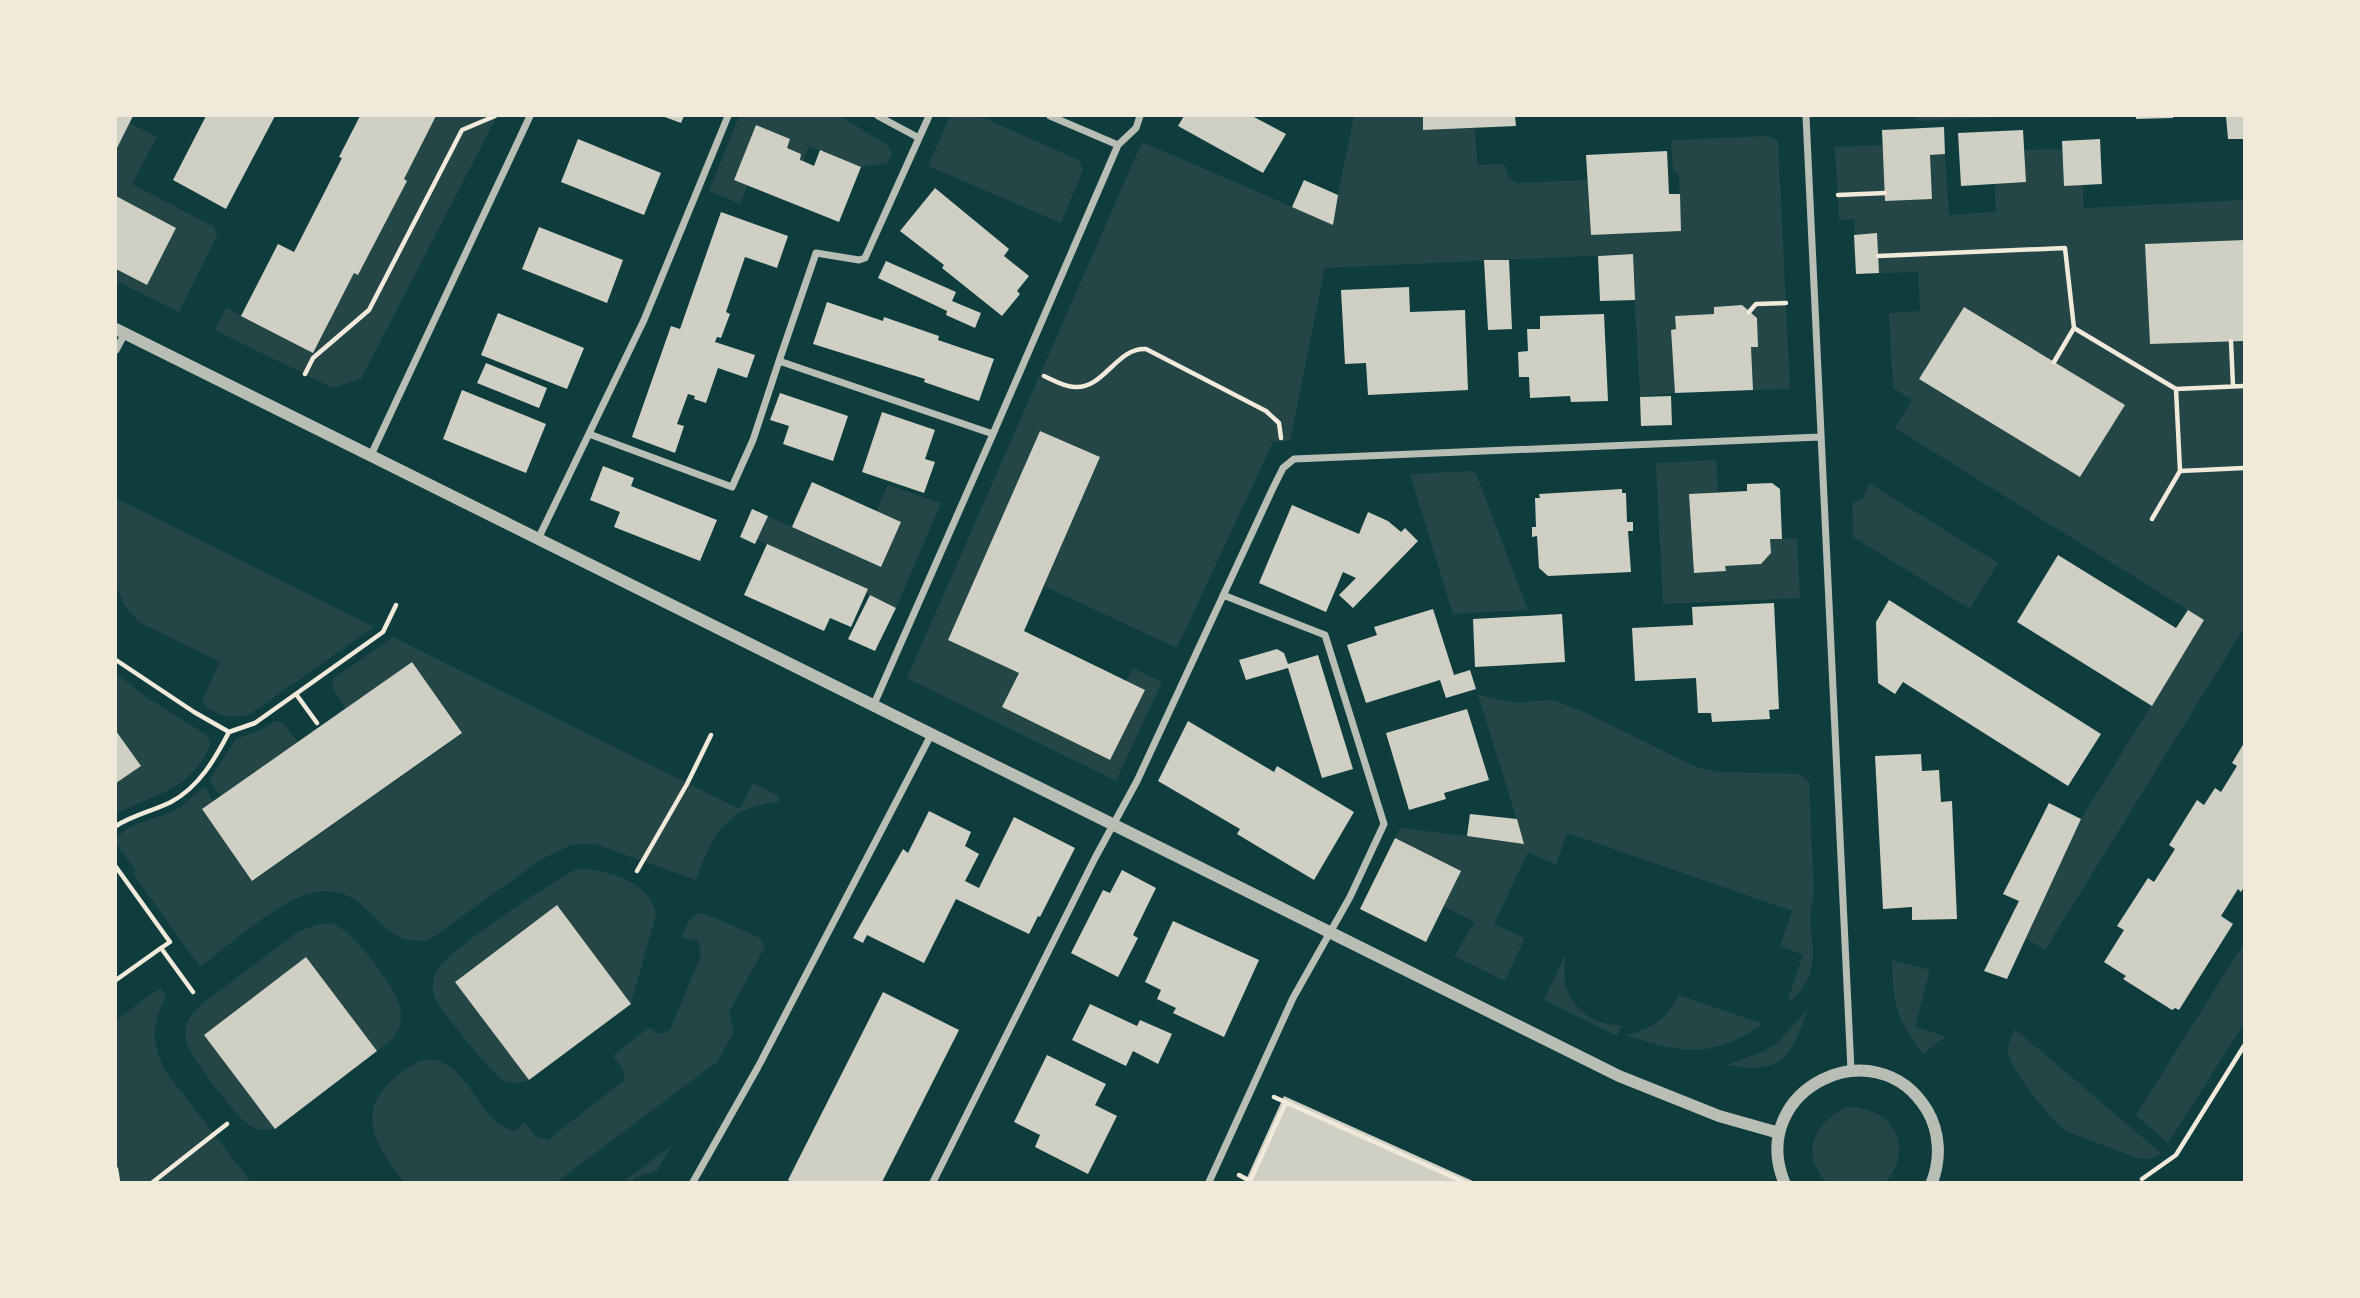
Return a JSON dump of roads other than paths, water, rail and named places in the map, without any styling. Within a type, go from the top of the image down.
[{"type":"street","points":[[371,455],[530,116]]},
{"type":"street","points":[[539,537],[644,320],[728,116]]},
{"type":"street","points":[[878,116],[919,138]]},
{"type":"street","points":[[589,434],[732,487],[753,440],[816,253],[859,260],[865,258],[929,116]]},
{"type":"street","points":[[1050,116],[1118,145]]},
{"type":"street","points":[[874,704],[1118,145],[1136,128],[1140,116]]},
{"type":"street","points":[[1806,116],[1851,1070]]},
{"type":"street","points":[[116,350],[120,331],[1619,1076],[1719,1116],[1779,1133]]},
{"type":"street","points":[[779,361],[993,434]]},
{"type":"street","points":[[933,1182],[1137,781],[1287,462],[1294,459],[1821,437]]},
{"type":"street","points":[[1209,1182],[1293,998],[1350,897],[1384,824],[1328,640],[1320,632],[1223,595]]},
{"type":"street","points":[[693,1182],[758,1067],[932,733]]},
{"type":"street","points":[[1784,1182],[1777,1153],[1779,1133],[1786,1114],[1797,1097],[1813,1084],[1831,1075],[1851,1070],[1891,1077],[1908,1087],[1922,1102],[1933,1120],[1938,1140],[1935,1182]]}]
